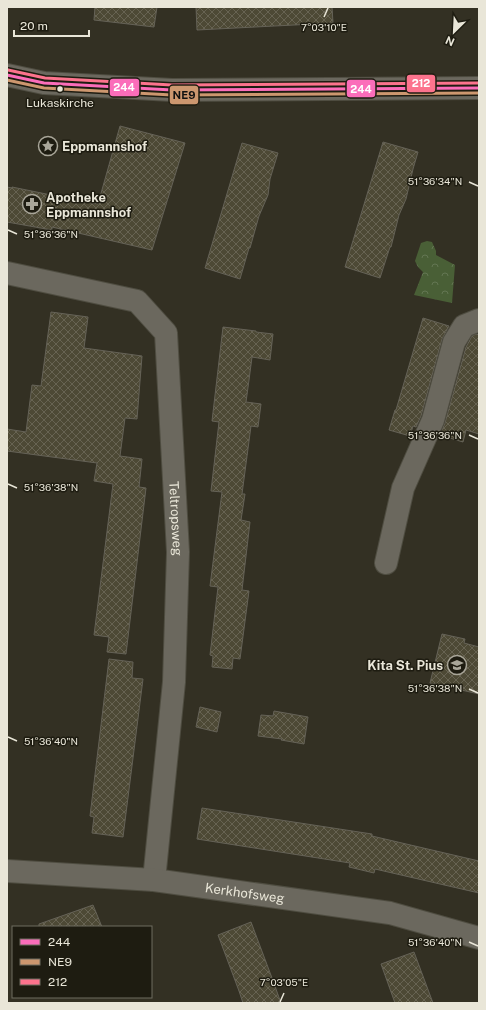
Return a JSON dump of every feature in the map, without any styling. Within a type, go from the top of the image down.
[{"type":"street","points":[[7,75],[44,83],[172,90],[479,88]]},
{"type":"street","name":"Teltropsweg","points":[[7,273],[137,301],[166,332],[178,552],[174,682],[154,880]]},
{"type":"street","points":[[386,563],[403,488],[433,420],[454,342],[464,326],[479,320]]},
{"type":"street","name":"Kerkhofsweg","points":[[7,871],[154,880],[390,913],[479,938]]},
{"type":"green space","points":[[427,241],[432,242],[436,255],[455,265],[452,303],[414,295],[423,272],[415,261],[421,243]]},
{"type":"building","points":[[95,7],[157,7],[154,27],[94,20]]},
{"type":"building","points":[[196,7],[332,7],[333,23],[197,30]]},
{"type":"building","points":[[120,126],[185,143],[152,250],[52,227],[52,230],[7,222],[7,187],[98,204]]},
{"type":"building","points":[[383,142],[418,152],[406,199],[399,215],[391,247],[380,278],[345,267]]},
{"type":"building","points":[[242,143],[278,153],[270,179],[268,195],[259,216],[240,279],[205,268]]},
{"type":"building","points":[[51,312],[88,317],[84,348],[142,356],[137,419],[125,418],[120,456],[142,459],[139,487],[146,488],[126,654],[107,652],[109,637],[94,635],[113,484],[94,481],[97,463],[7,451],[7,429],[26,432],[32,385],[41,386]]},
{"type":"building","points":[[423,318],[449,326],[442,339],[421,416],[416,427],[413,426],[410,436],[389,430]]},
{"type":"building","points":[[223,327],[273,334],[270,360],[252,357],[246,402],[261,404],[258,427],[251,426],[242,494],[245,494],[241,520],[250,522],[242,590],[249,591],[240,659],[233,658],[232,669],[212,667],[213,656],[210,655],[218,587],[210,586],[222,492],[211,491],[219,422],[212,421]]},
{"type":"building","points":[[476,334],[479,335],[479,434],[466,430],[463,442],[440,435],[445,423],[466,347],[472,336]]},
{"type":"building","name":"Kita St. Pius","points":[[442,634],[465,639],[464,643],[479,647],[479,694],[430,683]]},
{"type":"building","points":[[109,659],[133,662],[132,678],[143,679],[123,837],[92,833],[94,817],[90,816]]},
{"type":"building","points":[[200,707],[221,712],[217,732],[196,727]]},
{"type":"building","points":[[274,711],[308,717],[304,744],[258,736],[261,715],[273,716]]},
{"type":"building","points":[[202,808],[372,834],[372,836],[479,861],[479,893],[375,869],[374,873],[349,867],[350,863],[197,839]]},
{"type":"building","points":[[93,905],[102,926],[39,926],[39,924]]},
{"type":"building","points":[[251,922],[281,1003],[243,1003],[218,935]]},
{"type":"building","points":[[414,952],[433,1003],[395,1003],[381,964]]},
{"type":"transit line","name":"212","points":[[8,70],[45,78],[172,85],[479,83]]},
{"type":"transit line","name":"244","points":[[7,75],[44,83],[172,90],[479,88]]},
{"type":"transit line","name":"NE9","points":[[7,80],[44,88],[172,95],[479,93]]},
{"type":"place","name":"Lukaskirche","points":[[60,89]]},
{"type":"place","name":"Eppmannshof","points":[[48,146]]},
{"type":"place","name":"Apotheke Eppmannshof","points":[[32,204]]},
{"type":"place","name":"Kita St. Pius","points":[[457,665]]}]
